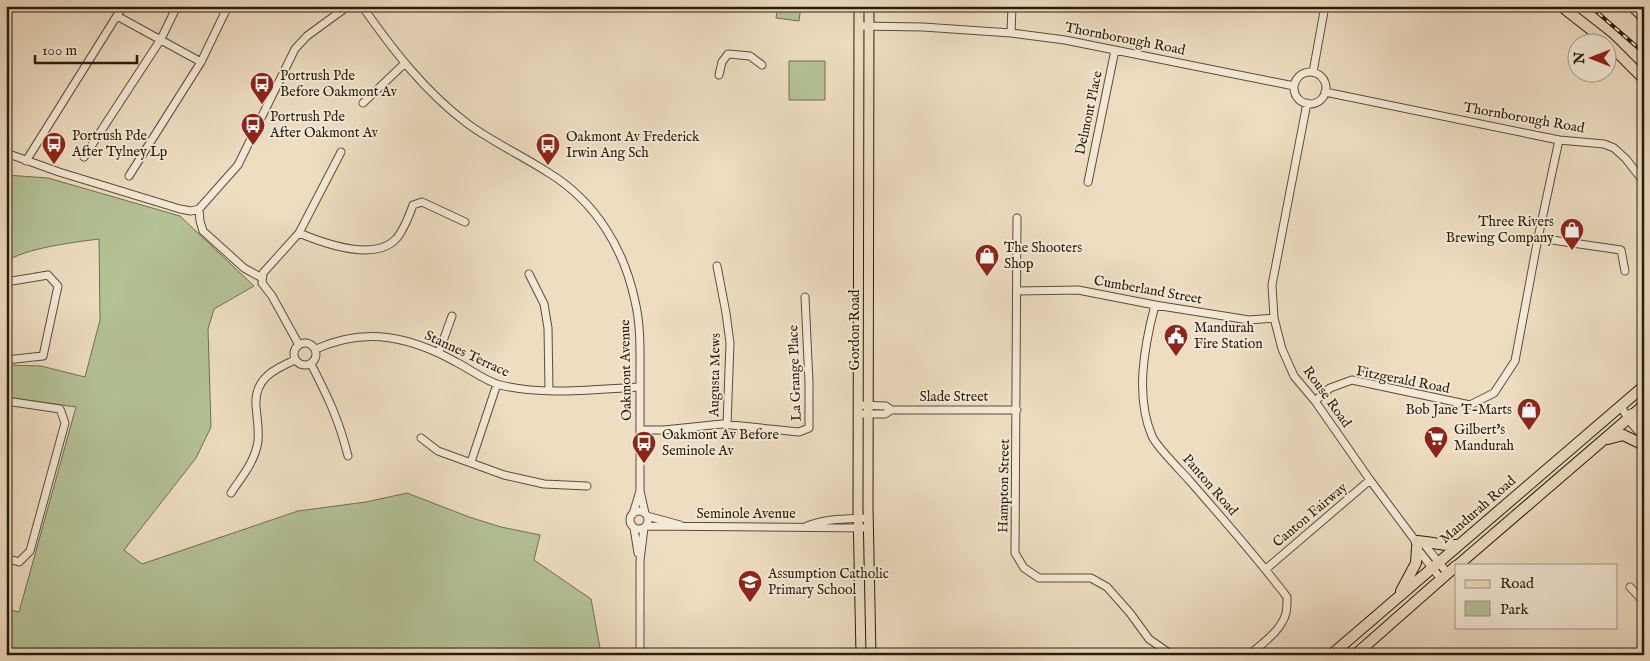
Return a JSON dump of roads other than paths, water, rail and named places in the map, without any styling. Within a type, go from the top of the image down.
[{"type":"highway","points":[[1561,6],[1593,32]]},
{"type":"highway","points":[[1632,6],[1644,17]]},
{"type":"highway","points":[[1618,54],[1644,80]]},
{"type":"highway","name":"Mandurah Road","points":[[1331,655],[1644,386]]},
{"type":"highway","name":"Mandurah Road","points":[[1459,564],[1644,406]]},
{"type":"highway","points":[[1604,440],[1623,435],[1644,445]]},
{"type":"highway","points":[[1397,598],[1416,563],[1416,542],[1458,545]]},
{"type":"highway","name":"Mandurah Road","points":[[1355,655],[1455,568]]},
{"type":"main road","name":"Gordon Road","points":[[859,6],[864,26],[868,410],[863,523],[861,655]]},
{"type":"main road","name":"Gordon Road","points":[[869,6],[864,26],[858,410],[871,655]]},
{"type":"street","points":[[26,161],[123,6]]},
{"type":"street","points":[[84,156],[161,39],[177,6]]},
{"type":"street","points":[[129,176],[201,62],[228,6]]},
{"type":"street","points":[[6,153],[180,209],[191,211],[199,209],[238,165],[295,49],[307,36],[348,6]]},
{"type":"street","name":"Oakmont Avenue","points":[[362,6],[404,64],[432,94],[456,115],[498,144],[563,182],[588,205],[601,220],[612,238],[625,267],[636,303],[640,333],[640,491],[646,514]]},
{"type":"street","points":[[1012,6],[1012,33]]},
{"type":"street","points":[[1313,72],[1325,6]]},
{"type":"street","points":[[117,16],[201,62]]},
{"type":"street","name":"Thornborough Road","points":[[864,26],[1012,33],[1065,40],[1294,86]]},
{"type":"street","name":"Delmont Place","points":[[1088,182],[1115,50]]},
{"type":"street","points":[[719,75],[722,62],[728,54],[750,56],[762,65]]},
{"type":"street","points":[[363,103],[404,64]]},
{"type":"street","points":[[1306,72],[1313,72],[1323,79],[1325,92],[1318,101],[1307,104],[1295,94],[1294,86],[1300,75],[1306,72]]},
{"type":"street","name":"Thornborough Road","points":[[1325,92],[1559,140],[1604,144],[1614,148],[1626,159],[1644,182]]},
{"type":"street","name":"Rouse Road","points":[[1307,104],[1272,284],[1274,318],[1282,348],[1294,376],[1315,401],[1370,480],[1444,577]]},
{"type":"street","name":"Fitzgerald Road","points":[[1315,401],[1330,388],[1352,380],[1470,406],[1494,393],[1515,361],[1559,140]]},
{"type":"street","points":[[299,345],[272,296],[262,283],[263,273],[299,233],[340,152]]},
{"type":"street","points":[[299,233],[321,243],[340,248],[365,250],[382,248],[395,240],[405,225],[414,205],[422,202],[466,222]]},
{"type":"street","points":[[199,209],[203,232],[244,268],[262,278]]},
{"type":"street","name":"Hampton Street","points":[[1017,218],[1016,553],[1024,568],[1039,578],[1090,578],[1107,587],[1130,613],[1149,639],[1172,655]]},
{"type":"street","points":[[1538,238],[1621,250],[1625,271]]},
{"type":"street","name":"Augusta Mews","points":[[717,266],[730,343],[727,425]]},
{"type":"street","points":[[529,274],[544,304],[548,328],[549,390]]},
{"type":"street","points":[[6,282],[48,275],[58,286],[43,356],[6,360]]},
{"type":"street","name":"Cumberland Street","points":[[1017,291],[1078,290],[1154,305],[1249,320],[1274,318]]},
{"type":"street","name":"La Grange Place","points":[[640,430],[727,425],[799,432],[809,428],[805,297]]},
{"type":"street","name":"Panton Road","points":[[1154,305],[1147,336],[1143,373],[1143,406],[1153,438],[1266,569],[1287,597],[1286,613],[1281,623],[1264,643],[1250,655]]},
{"type":"street","points":[[439,352],[452,316]]},
{"type":"street","name":"Stannes Terrace","points":[[316,349],[342,339],[373,335],[406,340],[439,352],[497,384],[512,387],[549,390],[640,387]]},
{"type":"street","points":[[308,343],[316,349],[316,358],[311,364],[301,365],[295,360],[294,351],[299,345],[308,343]]},
{"type":"street","points":[[231,493],[252,463],[258,442],[256,405],[258,389],[263,378],[272,371],[295,360]]},
{"type":"street","points":[[311,364],[341,428],[348,456]]},
{"type":"street","points":[[471,462],[497,384]]},
{"type":"street","points":[[6,401],[60,409],[65,423],[30,552],[19,562],[6,558]]},
{"type":"street","name":"Slade Street","points":[[858,410],[886,406],[891,410],[1017,410]]},
{"type":"street","points":[[1621,406],[1631,417],[1644,438]]},
{"type":"street","points":[[1631,417],[1644,426]]},
{"type":"street","points":[[421,438],[438,451],[504,475],[544,484],[587,486]]},
{"type":"street","name":"Canton Fairway","points":[[1266,569],[1370,480]]},
{"type":"street","name":"Oakmont Avenue","points":[[633,514],[640,491]]},
{"type":"street","points":[[640,560],[634,528],[630,523],[633,514],[640,511],[646,514],[648,521],[645,527],[640,560],[640,655]]},
{"type":"street","name":"Seminole Avenue","points":[[646,514],[685,527]]},
{"type":"street","name":"Seminole Avenue","points":[[645,527],[807,526],[863,523]]},
{"type":"street","points":[[634,528],[639,530],[645,527]]},
{"type":"street","points":[[1630,587],[1644,602]]},
{"type":"railway","points":[[1590,6],[1644,53]]},
{"type":"place","name":"Portrush Pde Before Oakmont Av","points":[[262,105]]},
{"type":"place","name":"Portrush Pde After Oakmont Av","points":[[253,146]]},
{"type":"place","name":"Portrush Pde After Tylney Lp","points":[[54,165]]},
{"type":"place","name":"Oakmont Av Frederick Irwin Ang Sch","points":[[548,166]]},
{"type":"place","name":"Three Rivers Brewing Company","points":[[1572,251]]},
{"type":"place","name":"The Shooters Shop","points":[[987,277]]},
{"type":"place","name":"Mandurah Fire Station","points":[[1176,357]]},
{"type":"place","name":"Bob Jane T-Marts","points":[[1529,431]]},
{"type":"place","name":"Gilbert's Mandurah","points":[[1436,459]]},
{"type":"place","name":"Oakmont Av Before Seminole Av","points":[[644,464]]},
{"type":"place","name":"Assumption Catholic Primary School","points":[[750,603]]}]
